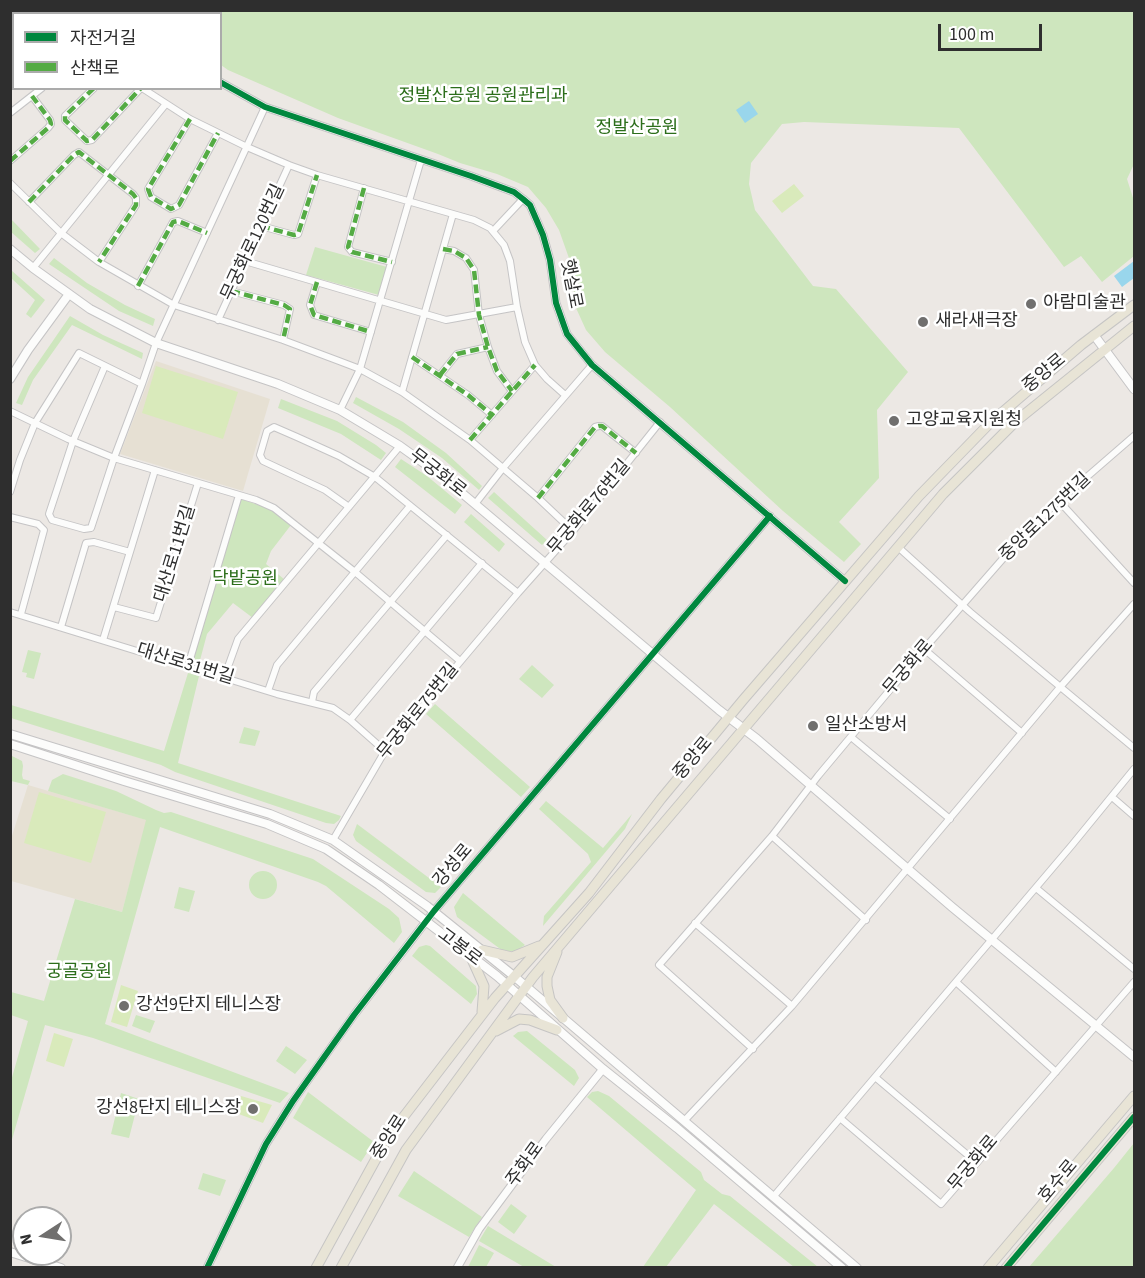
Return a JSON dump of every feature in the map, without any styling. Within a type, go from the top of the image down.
[{"type":"main road","name":"무궁화로","points":[[10,249],[90,309],[156,344],[278,384],[340,410],[400,446],[475,504],[1134,1057]]},
{"type":"main road","points":[[10,379],[69,294]]},
{"type":"main road","name":"중앙로","points":[[316,1268],[388,1137],[482,1015],[590,893],[661,799],[845,581],[919,496],[990,423],[1019,396],[1134,305]]},
{"type":"main road","name":"중앙로","points":[[341,1268],[406,1150],[522,991],[560,945],[943,494],[1015,422],[1134,326]]},
{"type":"main road","points":[[1094,335],[1134,389]]},
{"type":"main road","name":"고봉로","points":[[10,734],[270,814],[333,840],[434,911],[515,977],[522,991],[557,1030],[842,1268]]},
{"type":"main road","name":"고봉로","points":[[10,744],[267,824],[326,849],[379,885],[507,985],[522,991],[563,1018],[857,1268]]},
{"type":"main road","points":[[482,950],[512,957],[544,944]]},
{"type":"main road","points":[[560,945],[547,977],[547,986],[550,1000],[563,1018]]},
{"type":"main road","points":[[470,955],[484,986],[482,1015]]},
{"type":"main road","points":[[491,1034],[519,1019],[530,1020],[557,1030]]},
{"type":"main road","name":"호수로","points":[[988,1268],[1134,1096]]},
{"type":"main road","name":"호수로","points":[[1006,1268],[1134,1117]]},
{"type":"main road","points":[[10,1251],[61,1268]]},
{"type":"street","name":"햇살로","points":[[222,83],[265,107],[471,176],[513,192],[530,205],[543,235],[550,260],[556,303],[567,334],[592,365],[845,581]]},
{"type":"street","points":[[10,113],[40,90]]},
{"type":"street","points":[[92,90],[65,116],[65,120],[87,141],[92,140],[140,90]]},
{"type":"street","name":"무궁화로120번길","points":[[145,90],[190,119],[290,165],[317,175],[474,220],[493,231]]},
{"type":"street","points":[[10,160],[51,124],[32,96]]},
{"type":"street","points":[[33,268],[165,105]]},
{"type":"street","points":[[105,366],[73,441],[49,514],[52,520],[84,530],[91,528],[156,344],[265,107]]},
{"type":"street","points":[[190,119],[148,189],[148,194],[171,208],[176,208],[218,133]]},
{"type":"street","points":[[29,202],[79,152],[133,194],[136,198],[136,205],[99,262]]},
{"type":"street","points":[[340,410],[360,369],[421,160]]},
{"type":"street","name":"무궁화로120번길","points":[[218,320],[290,165]]},
{"type":"street","points":[[261,225],[294,235],[298,234],[317,175]]},
{"type":"street","name":"무궁화로120번길","points":[[10,183],[61,233],[99,262],[138,286],[174,305],[283,340],[360,369],[402,392],[470,440],[573,531]]},
{"type":"street","points":[[364,188],[348,247],[352,252],[392,262]]},
{"type":"street","points":[[523,200],[493,231],[504,245],[510,261],[525,342],[535,365],[565,395]]},
{"type":"street","points":[[402,392],[453,214]]},
{"type":"street","points":[[138,286],[173,222],[178,221],[207,233]]},
{"type":"street","points":[[443,249],[454,251],[471,263],[476,277],[479,315],[488,347],[497,371],[512,391]]},
{"type":"street","points":[[245,261],[446,320],[517,307]]},
{"type":"street","points":[[317,282],[310,305],[314,315],[371,332]]},
{"type":"street","points":[[231,291],[285,305],[290,309],[283,340]]},
{"type":"street","points":[[440,375],[457,354],[488,347]]},
{"type":"street","points":[[10,492],[35,423],[79,353],[142,384]]},
{"type":"street","points":[[412,357],[440,375],[492,415]]},
{"type":"street","points":[[470,440],[535,365]]},
{"type":"street","points":[[475,504],[592,365]]},
{"type":"street","name":"대산로11번길","points":[[10,411],[114,458],[239,495],[274,508],[355,572],[460,661]]},
{"type":"street","name":"무궁화로76번길","points":[[544,562],[573,531],[660,422]]},
{"type":"street","name":"무궁화로76번길","points":[[538,498],[595,427],[602,426],[636,453]]},
{"type":"street","points":[[349,507],[325,490],[263,461],[260,455],[267,431],[274,427],[339,456],[375,477],[518,592]]},
{"type":"street","name":"중앙로1275번길","points":[[963,605],[1007,554],[1059,501],[1134,436]]},
{"type":"street","points":[[224,678],[238,639],[400,446]]},
{"type":"street","points":[[103,640],[155,470]]},
{"type":"street","name":"대산로11번길","points":[[114,607],[156,618],[198,483]]},
{"type":"street","points":[[188,666],[239,495]]},
{"type":"street","points":[[1059,501],[1134,583]]},
{"type":"street","points":[[268,691],[277,665],[411,506]]},
{"type":"street","name":"강성로","points":[[207,1268],[266,1144],[287,1110],[354,1015],[434,911],[770,516]]},
{"type":"street","points":[[10,517],[38,524],[44,530],[21,614]]},
{"type":"street","points":[[312,702],[314,692],[447,535]]},
{"type":"street","points":[[61,627],[86,543],[94,542],[130,552]]},
{"type":"street","points":[[898,547],[963,605],[1134,748]]},
{"type":"street","name":"무궁화로75번길","points":[[333,840],[385,751],[544,562]]},
{"type":"street","points":[[350,720],[482,563]]},
{"type":"street","points":[[684,1121],[792,1006],[1061,686],[1134,604]]},
{"type":"street","name":"무궁화로","points":[[753,1049],[659,965],[772,836],[810,786],[963,605]]},
{"type":"street","name":"대산로31번길","points":[[10,612],[224,678],[333,708],[385,751]]},
{"type":"street","points":[[924,649],[1022,734]]},
{"type":"street","points":[[851,737],[950,819]]},
{"type":"street","points":[[774,1196],[1134,770]]},
{"type":"street","points":[[1112,797],[1134,816]]},
{"type":"street","points":[[772,836],[866,920]]},
{"type":"street","points":[[1036,888],[1134,969]]},
{"type":"street","points":[[695,923],[792,1006]]},
{"type":"street","name":"무궁화로","points":[[840,1118],[941,1204],[1097,1027],[1134,981]]},
{"type":"street","points":[[956,982],[1056,1072]]},
{"type":"street","name":"주화로","points":[[458,1268],[485,1221],[546,1138],[603,1069]]},
{"type":"street","points":[[875,1077],[976,1162]]},
{"type":"shaded area","points":[[156,361],[270,399],[243,491],[120,454]]},
{"type":"shaded area","points":[[28,785],[147,820],[122,912],[11,881],[11,839]]},
{"type":"green space","name":"정발산공원","points":[[1134,11],[1134,164],[1127,179],[1134,201],[1134,256],[1102,282],[1081,256],[1064,267],[959,128],[804,122],[782,124],[751,163],[749,184],[755,210],[813,286],[836,289],[908,372],[877,410],[879,478],[839,522],[861,544],[844,562],[783,511],[670,407],[605,352],[586,330],[576,308],[570,261],[559,230],[546,208],[528,187],[338,118],[228,70],[222,66],[222,12],[144,12]]},
{"type":"green space","points":[[794,184],[804,196],[782,213],[772,201]]},
{"type":"green space","points":[[11,219],[40,249],[35,253],[11,232]]},
{"type":"green space","points":[[315,247],[387,267],[379,295],[306,275]]},
{"type":"green space","points":[[54,258],[87,283],[155,319],[153,326],[119,311],[49,264]]},
{"type":"green space","points":[[11,270],[45,300],[31,318],[26,314],[35,300],[11,278]]},
{"type":"green space","points":[[70,316],[103,335],[143,353],[142,359],[72,325],[33,380],[22,405],[16,403],[28,377]]},
{"type":"green space","points":[[156,366],[238,392],[223,439],[142,413]]},
{"type":"green space","points":[[356,397],[403,422],[446,453],[482,486],[479,490],[442,458],[399,429],[353,403]]},
{"type":"green space","points":[[281,399],[337,421],[386,453],[381,460],[341,434],[278,408]]},
{"type":"green space","points":[[401,459],[427,476],[462,505],[455,514],[395,467]]},
{"type":"green space","points":[[494,492],[547,540],[542,545],[488,498]]},
{"type":"green space","name":"닥밭공원","points":[[241,499],[273,510],[291,525],[271,551],[266,564],[285,580],[253,618],[233,603],[207,634],[199,664],[192,662]]},
{"type":"green space","points":[[471,514],[505,544],[499,552],[464,522]]},
{"type":"green space","points":[[28,650],[41,653],[34,679],[26,677],[27,673],[22,672]]},
{"type":"green space","points":[[532,665],[554,685],[542,698],[519,679]]},
{"type":"green space","points":[[188,673],[199,676],[178,763],[341,816],[339,820],[334,824],[326,823],[175,772],[161,765],[11,718],[11,705],[164,751]]},
{"type":"green space","points":[[435,704],[530,787],[521,797],[426,714]]},
{"type":"green space","points":[[244,727],[260,731],[255,746],[239,743]]},
{"type":"green space","points":[[10,755],[22,761],[23,779],[30,781],[28,785],[11,781]]},
{"type":"green space","name":"궁골공원","points":[[63,774],[116,791],[164,813],[171,812],[313,859],[399,918],[402,932],[394,943],[326,886],[318,882],[160,827],[105,1024],[289,1093],[280,1103],[93,1038],[45,1025],[11,1143],[11,1081],[28,1021],[11,1015],[11,992],[44,1001],[75,899],[122,912],[146,820],[48,791],[52,780]]},
{"type":"green space","points":[[39,792],[106,812],[91,863],[24,843]]},
{"type":"green space","points":[[546,801],[603,848],[632,814],[625,829],[543,926],[544,916],[591,862],[588,854],[539,809]]},
{"type":"green space","points":[[357,824],[441,887],[435,893],[426,892],[356,841],[353,835]]},
{"type":"green space","points":[[263,871],[273,875],[277,885],[273,895],[263,899],[253,895],[249,885],[253,875]]},
{"type":"green space","points":[[179,887],[195,891],[189,912],[174,908]]},
{"type":"green space","points":[[463,893],[525,945],[516,951],[503,951],[457,917],[454,907]]},
{"type":"green space","points":[[426,945],[476,986],[477,994],[471,1004],[412,956],[419,947]]},
{"type":"green space","name":"강선9단지 테니스장","points":[[121,985],[138,991],[127,1027],[111,1022]]},
{"type":"green space","points":[[136,1015],[155,1021],[150,1033],[132,1026]]},
{"type":"green space","points":[[527,1031],[575,1070],[579,1078],[574,1086],[513,1036],[518,1032]]},
{"type":"green space","name":"강선8단지 테니스장","points":[[54,1033],[73,1039],[64,1067],[46,1061]]},
{"type":"green space","points":[[286,1046],[307,1060],[295,1074],[276,1061]]},
{"type":"green space","points":[[598,1091],[609,1096],[701,1172],[704,1180],[722,1194],[730,1196],[818,1267],[794,1267],[714,1204],[666,1267],[643,1267],[696,1190],[587,1097],[592,1092]]},
{"type":"green space","points":[[308,1092],[374,1142],[361,1162],[293,1118]]},
{"type":"green space","points":[[121,1093],[139,1099],[129,1138],[111,1134]]},
{"type":"green space","name":"강선8단지 테니스장","points":[[241,1096],[272,1105],[263,1123],[236,1113]]},
{"type":"green space","points":[[1134,1143],[1134,1267],[1029,1267],[1114,1168]]},
{"type":"green space","points":[[414,1171],[482,1217],[469,1237],[398,1196]]},
{"type":"green space","points":[[203,1173],[226,1180],[220,1196],[198,1189]]},
{"type":"green space","points":[[511,1204],[527,1216],[514,1234],[498,1222]]},
{"type":"green space","points":[[488,1226],[556,1267],[524,1267],[479,1241]]},
{"type":"green space","points":[[479,1245],[494,1253],[486,1267],[468,1267]]},
{"type":"water","points":[[749,101],[758,114],[745,123],[736,110]]},
{"type":"water","points":[[1134,261],[1134,278],[1122,287],[1114,276]]},
{"type":"marked path","points":[[92,90],[65,116],[65,120],[87,141],[92,140],[139,90]]},
{"type":"marked path","points":[[10,161],[51,124],[32,96]]},
{"type":"marked path","points":[[190,119],[148,189],[151,197],[171,209],[179,205],[218,133]]},
{"type":"marked path","points":[[29,202],[79,152],[133,194],[136,198],[136,205],[99,262]]},
{"type":"marked path","points":[[261,226],[294,235],[298,234],[317,175]]},
{"type":"marked path","points":[[364,188],[348,247],[352,252],[392,262]]},
{"type":"marked path","points":[[138,286],[173,222],[178,221],[207,233]]},
{"type":"marked path","points":[[443,249],[454,251],[466,258],[474,270],[479,315],[488,347],[497,371],[512,391]]},
{"type":"marked path","points":[[317,282],[310,305],[314,315],[371,332]]},
{"type":"marked path","points":[[231,291],[284,305],[290,309],[283,340]]},
{"type":"marked path","points":[[440,375],[457,354],[488,347]]},
{"type":"marked path","points":[[412,357],[468,395],[492,415]]},
{"type":"marked path","points":[[470,440],[535,365]]},
{"type":"marked path","points":[[538,498],[595,427],[602,426],[636,453]]},
{"type":"cycle path","points":[[222,83],[265,107],[471,176],[514,192],[523,199],[530,205],[543,235],[550,260],[556,303],[567,334],[592,365],[845,581]]},
{"type":"cycle path","points":[[207,1268],[266,1144],[293,1101],[354,1015],[434,911],[770,516]]},
{"type":"cycle path","points":[[1006,1268],[1134,1117]]},
{"type":"place","name":"아람미술관","points":[[1031,304]]},
{"type":"place","name":"새라새극장","points":[[923,322]]},
{"type":"place","name":"고양교육지원청","points":[[894,421]]},
{"type":"place","name":"일산소방서","points":[[813,726]]},
{"type":"place","name":"강선9단지 테니스장","points":[[124,1006]]},
{"type":"place","name":"강선8단지 테니스장","points":[[253,1109]]},
{"type":"park label","name":"정발산공원 공원관리과","points":[[483,97]]}]
